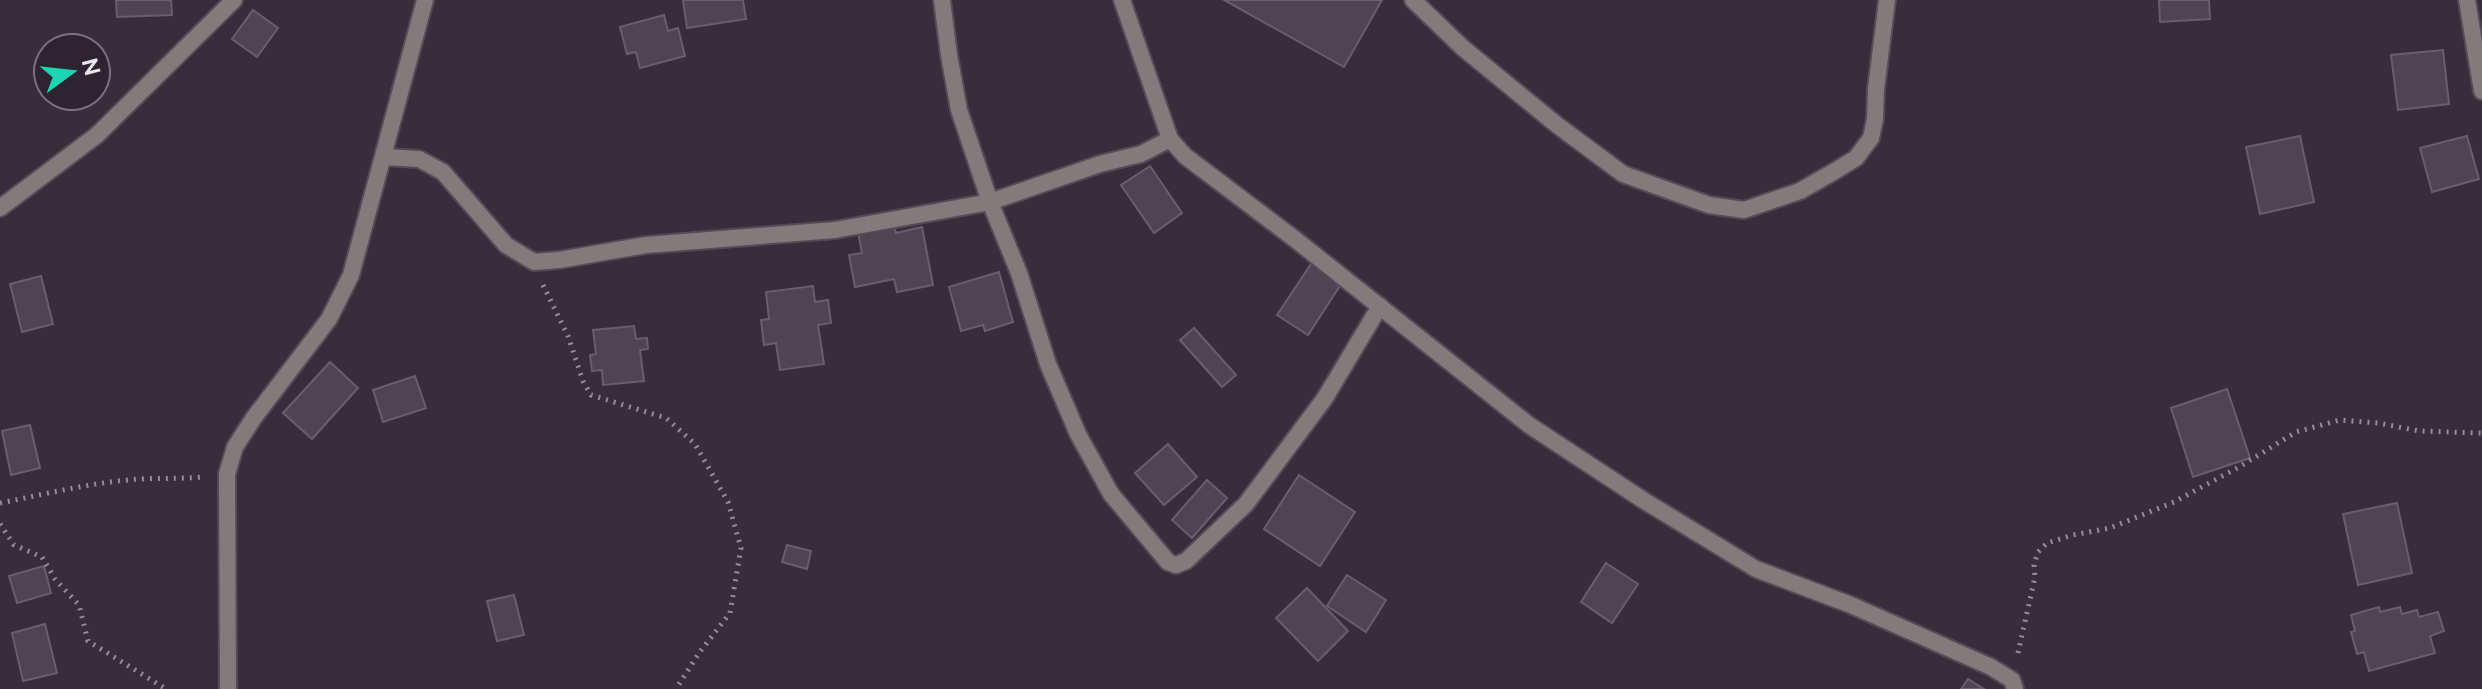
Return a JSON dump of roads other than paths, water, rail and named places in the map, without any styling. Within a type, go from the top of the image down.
[{"type":"street","points":[[228,689],[227,474],[235,447],[329,319],[351,275],[425,0]]},
{"type":"street","points":[[942,0],[959,110],[990,202],[1019,273],[1048,364],[1078,434],[1111,494],[1168,562],[1176,565],[1194,555],[1246,504],[1325,398],[1380,306]]},
{"type":"street","points":[[1122,0],[1170,139],[1185,156],[1529,425],[1756,569],[1851,605],[1991,667],[2013,684]]},
{"type":"street","points":[[1413,0],[1463,48],[1623,174],[1709,205],[1744,210],[1800,191],[1856,158],[1871,138],[1887,0]]},
{"type":"street","points":[[2467,0],[2482,91]]},
{"type":"street","points":[[0,208],[97,135],[229,2]]},
{"type":"street","points":[[384,157],[419,159],[443,172],[506,245],[534,262],[646,245],[835,230],[990,202],[1100,164],[1141,154],[1170,139]]}]
